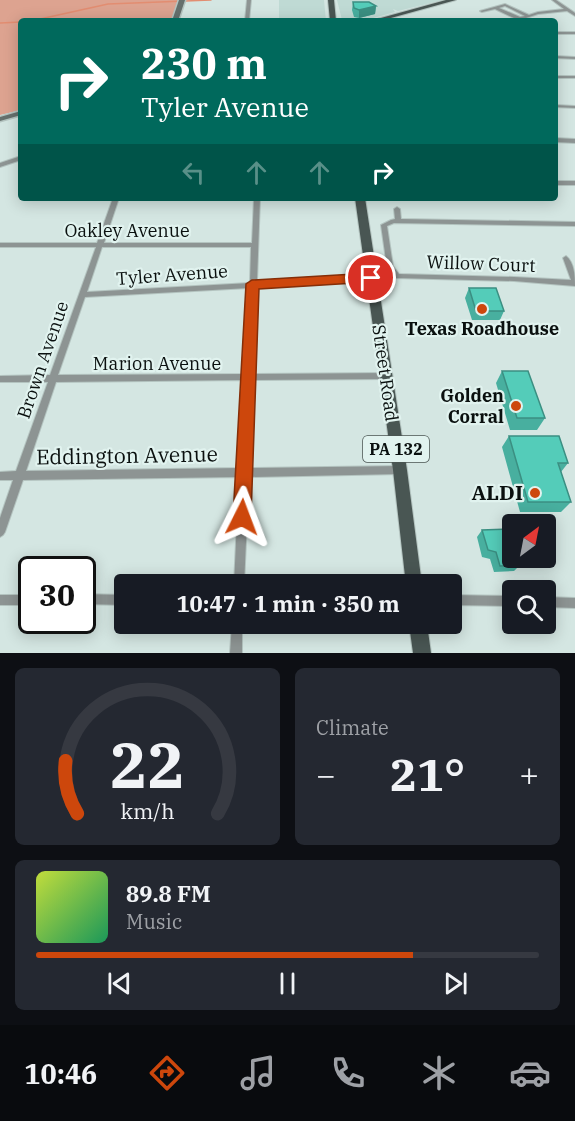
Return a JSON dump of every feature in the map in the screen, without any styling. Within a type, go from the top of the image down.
[{"type":"main road","points":[[331,0],[334,18]]},
{"type":"main road","points":[[384,18],[453,0]]},
{"type":"main road","name":"Street Road","points":[[360,201],[413,574]]},
{"type":"main road","points":[[419,634],[422,653]]},
{"type":"street","points":[[247,18],[249,0]]},
{"type":"street","points":[[554,0],[575,15]]},
{"type":"street","points":[[176,18],[182,1]]},
{"type":"street","points":[[482,11],[505,5],[529,16]]},
{"type":"street","points":[[495,7],[518,18]]},
{"type":"street","points":[[523,18],[568,10]]},
{"type":"street","points":[[558,33],[575,33]]},
{"type":"street","points":[[558,57],[575,58]]},
{"type":"street","points":[[558,77],[575,77]]},
{"type":"street","points":[[558,106],[575,107]]},
{"type":"street","points":[[0,119],[18,114]]},
{"type":"street","points":[[558,140],[575,141]]},
{"type":"street","points":[[0,165],[18,159]]},
{"type":"street","points":[[558,183],[575,183]]},
{"type":"street","name":"Brown Avenue","points":[[0,532],[115,201]]},
{"type":"street","points":[[239,574],[257,201]]},
{"type":"street","points":[[397,209],[398,221],[575,224]]},
{"type":"street","name":"Willow Court","points":[[398,221],[386,222],[384,225],[390,267],[397,276],[575,283]]},
{"type":"street","name":"Oakley Avenue","points":[[0,245],[254,245]]},
{"type":"street","points":[[566,258],[575,283]]},
{"type":"street","name":"Tyler Avenue","points":[[82,295],[371,278]]},
{"type":"street","name":"Marion Avenue","points":[[0,379],[386,376]]},
{"type":"street","name":"Eddington Avenue","points":[[0,476],[244,471],[299,473],[400,471]]},
{"type":"street","points":[[96,599],[114,600]]},
{"type":"street","points":[[0,600],[18,600]]},
{"type":"street","points":[[462,600],[502,601]]},
{"type":"street","points":[[556,602],[575,603]]},
{"type":"street","points":[[236,653],[237,634]]},
{"type":"shaded area","points":[[0,0],[179,0],[173,18],[18,18],[18,111],[0,115]]},
{"type":"shaded area","points":[[279,0],[324,0],[326,18],[279,18]]},
{"type":"shaded area","points":[[337,0],[443,0],[398,11],[393,9],[395,12],[373,18],[342,18]]},
{"type":"building","points":[[353,2],[369,2],[376,6],[359,10],[354,8]]},
{"type":"building","points":[[469,288],[496,288],[504,311],[476,311]]},
{"type":"building","points":[[502,371],[528,371],[545,418],[517,418]]},
{"type":"building","name":"ALDI","points":[[509,436],[559,436],[568,463],[558,463],[571,502],[528,502]]},
{"type":"building","points":[[502,529],[502,566],[500,566],[496,552],[488,550],[482,530]]},
{"type":"waterway","points":[[45,18],[108,4],[211,0]]},
{"type":"waterway","points":[[0,23],[18,22]]},
{"type":"place","name":"Texas Roadhouse","points":[[482,309]]},
{"type":"place","name":"Golden Corral","points":[[516,406]]},
{"type":"place","name":"ALDI","points":[[535,493]]},
{"type":"route","points":[[242,517],[252,284],[371,278]]}]
